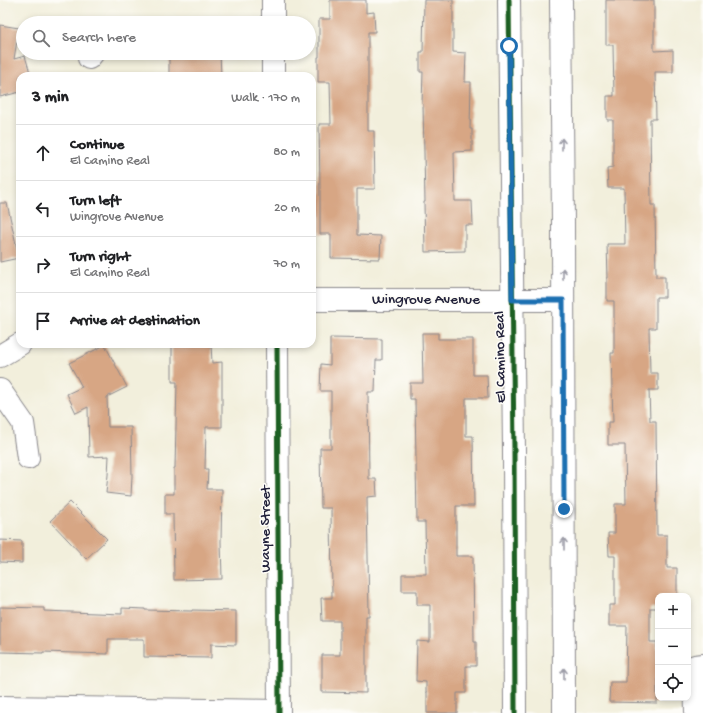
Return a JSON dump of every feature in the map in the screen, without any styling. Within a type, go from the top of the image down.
[{"type":"street","points":[[272,0],[273,16]]},
{"type":"street","name":"El Camino Real","points":[[509,0],[515,713]]},
{"type":"street","points":[[561,0],[564,713]]},
{"type":"street","points":[[273,60],[273,72]]},
{"type":"street","name":"Wingrove Avenue","points":[[316,300],[563,300]]},
{"type":"street","points":[[0,356],[16,346]]},
{"type":"street","name":"Wayne Street","points":[[277,348],[279,712]]},
{"type":"street","points":[[0,390],[23,423],[28,458]]},
{"type":"street","points":[[696,713],[695,666],[703,665]]},
{"type":"street","points":[[0,707],[279,712]]},
{"type":"building","points":[[330,0],[366,0],[366,13],[374,12],[375,32],[368,32],[368,131],[374,131],[375,189],[357,189],[357,235],[381,236],[380,259],[331,258],[331,234],[320,234],[319,124],[331,124],[330,82],[318,82],[319,19],[330,19]]},
{"type":"building","points":[[424,0],[453,0],[453,52],[466,53],[465,82],[471,82],[470,129],[472,129],[472,151],[454,152],[455,201],[472,201],[473,225],[465,225],[465,251],[425,252],[422,104],[423,72],[420,72],[420,52],[423,52]]},
{"type":"building","points":[[606,0],[654,0],[654,51],[673,50],[673,72],[655,72],[656,119],[650,119],[651,205],[655,205],[656,277],[665,277],[665,297],[656,297],[656,328],[649,328],[650,373],[658,373],[658,390],[649,390],[650,421],[656,421],[657,535],[667,535],[667,568],[677,568],[677,593],[655,593],[655,608],[650,608],[650,642],[655,642],[655,701],[657,701],[657,703],[609,702],[610,682],[626,682],[627,626],[609,626],[609,605],[615,605],[615,556],[609,556],[608,533],[615,533],[615,504],[626,504],[625,445],[608,445],[608,422],[613,422],[611,353],[614,353],[614,301],[607,301],[607,244],[625,244],[624,188],[608,188],[607,168],[613,167],[613,120],[607,120],[607,96],[614,96],[613,45],[606,45]]},
{"type":"building","points":[[0,25],[16,28],[16,47],[14,59],[26,60],[30,72],[16,72],[16,93],[0,97]]},
{"type":"building","points":[[169,60],[220,60],[221,72],[169,72]]},
{"type":"building","points":[[0,203],[7,203],[16,244],[16,259],[0,262]]},
{"type":"building","points":[[422,333],[438,333],[438,339],[473,339],[473,375],[487,375],[488,398],[466,398],[466,436],[473,436],[474,506],[456,506],[456,556],[473,556],[474,642],[476,642],[476,666],[466,666],[466,693],[457,693],[457,713],[427,713],[426,682],[416,681],[417,641],[430,642],[430,605],[417,605],[417,591],[402,591],[402,574],[426,574],[425,522],[417,522],[415,399],[410,399],[410,383],[423,383]]},
{"type":"building","points":[[330,338],[382,339],[382,360],[376,360],[375,392],[368,392],[369,479],[376,479],[377,496],[367,497],[369,616],[366,616],[366,693],[322,692],[322,655],[340,655],[340,621],[322,621],[321,598],[332,598],[331,508],[321,508],[320,448],[331,448],[331,391],[320,391],[321,364],[330,365]]},
{"type":"building","points":[[99,348],[107,348],[127,387],[107,397],[108,427],[131,427],[131,496],[106,493],[109,456],[89,457],[88,407],[76,413],[67,394],[82,387],[69,363]]},
{"type":"building","points":[[172,348],[211,348],[212,363],[222,362],[222,427],[206,427],[205,469],[208,469],[207,489],[222,489],[222,579],[174,580],[173,514],[165,514],[165,494],[174,494],[177,382],[172,382]]},
{"type":"building","points":[[70,502],[107,539],[86,559],[50,521]]},
{"type":"building","points":[[0,540],[22,541],[22,563],[0,562]]},
{"type":"building","points":[[0,607],[44,608],[44,611],[122,614],[122,608],[145,610],[236,611],[236,645],[211,644],[211,658],[144,657],[144,639],[108,639],[108,654],[0,652]]},
{"type":"cycle path","points":[[509,0],[514,450],[515,713]]},
{"type":"cycle path","points":[[277,348],[279,713]]},
{"type":"route","points":[[509,46],[512,300],[563,300],[564,509]]}]
